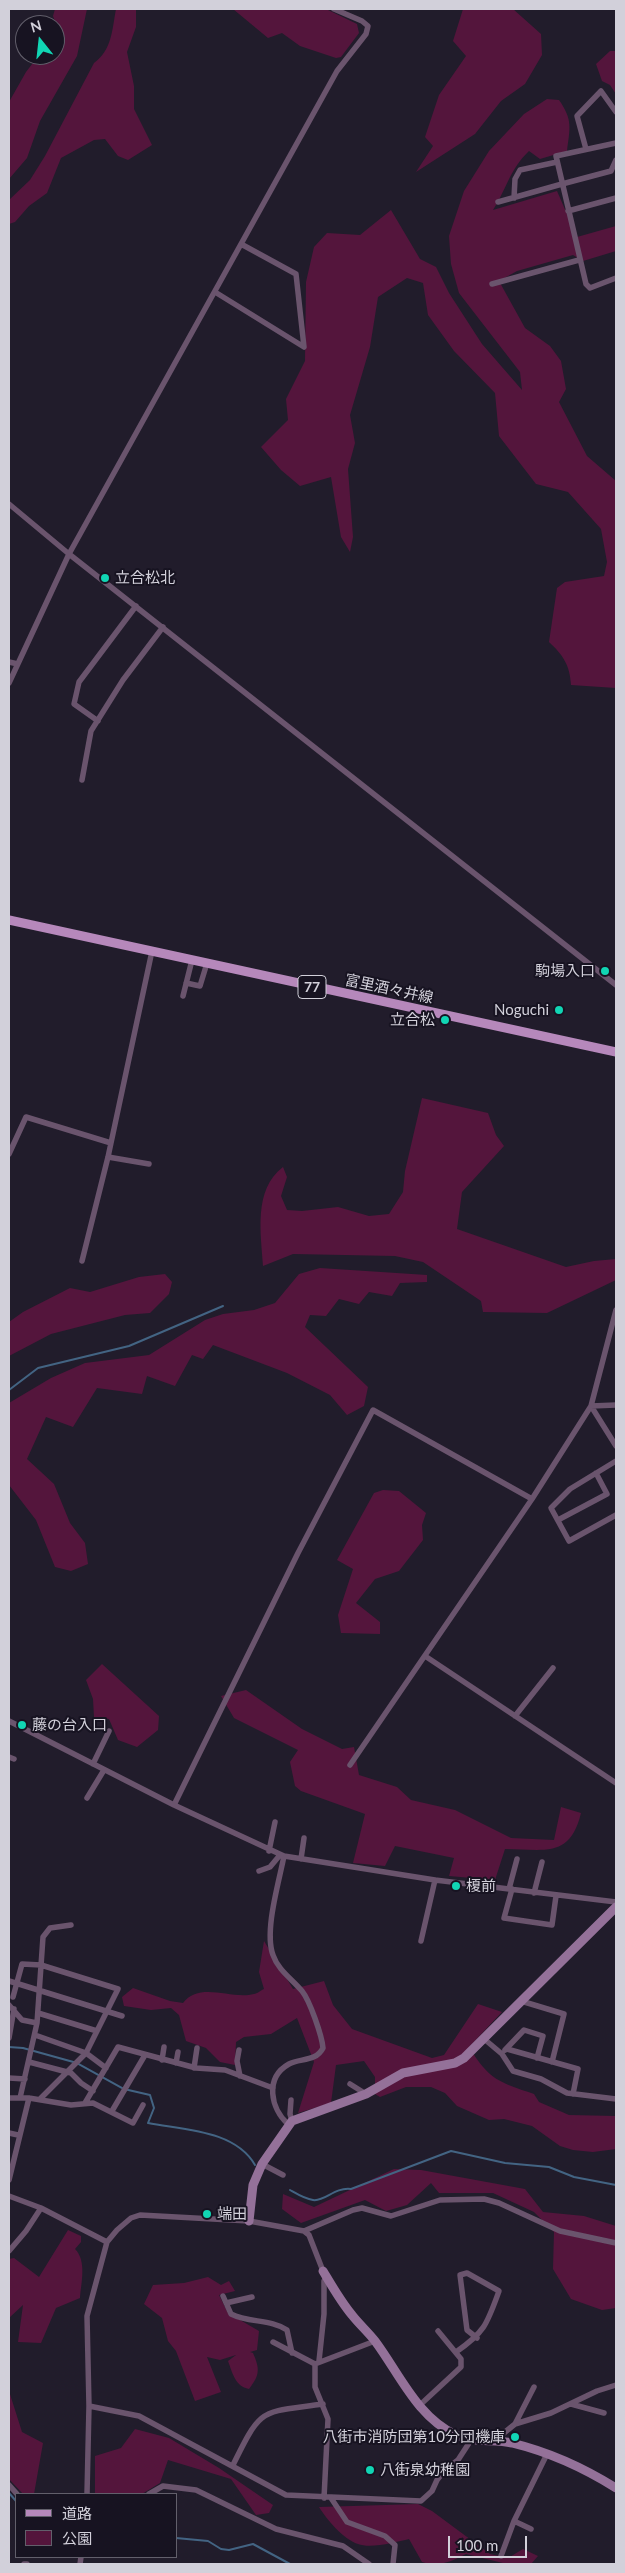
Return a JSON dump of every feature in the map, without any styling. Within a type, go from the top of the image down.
[{"type":"main road","name":"富里酒々井線","points":[[9,920],[616,1052]]},
{"type":"street","points":[[9,683],[69,554],[337,71],[366,34],[368,26],[362,21],[334,9]]},
{"type":"street","points":[[586,149],[577,116],[601,91],[616,112]]},
{"type":"street","points":[[616,143],[556,156],[586,284],[590,288],[616,278]]},
{"type":"street","points":[[498,202],[611,172],[616,160]]},
{"type":"street","points":[[514,198],[515,179],[520,170],[557,162]]},
{"type":"street","points":[[568,211],[616,198]]},
{"type":"street","points":[[215,292],[304,347],[296,274],[241,244]]},
{"type":"street","points":[[492,284],[579,260]]},
{"type":"street","points":[[9,504],[69,554],[616,984]]},
{"type":"street","points":[[98,721],[74,704],[79,682],[136,606]]},
{"type":"street","points":[[82,780],[91,731],[124,680],[162,627]]},
{"type":"street","points":[[9,662],[18,664]]},
{"type":"street","points":[[82,1261],[108,1157],[152,951]]},
{"type":"street","points":[[183,996],[192,960]]},
{"type":"street","points":[[186,983],[200,986],[207,963]]},
{"type":"street","points":[[9,1154],[26,1117],[111,1143]]},
{"type":"street","points":[[108,1157],[150,1164]]},
{"type":"street","points":[[350,1765],[532,1499],[591,1406],[616,1310]]},
{"type":"street","points":[[591,1406],[616,1405]]},
{"type":"street","points":[[591,1406],[616,1446]]},
{"type":"street","points":[[174,1805],[298,1553],[373,1410],[532,1499]]},
{"type":"street","points":[[616,1461],[570,1489],[551,1508],[569,1541],[616,1515]]},
{"type":"street","points":[[558,1520],[607,1494],[596,1473]]},
{"type":"street","points":[[425,1656],[616,1783]]},
{"type":"street","points":[[515,1716],[553,1668]]},
{"type":"street","points":[[9,1721],[174,1805],[282,1856],[435,1880],[616,1902]]},
{"type":"street","points":[[93,1764],[109,1731]]},
{"type":"street","points":[[87,1798],[104,1770]]},
{"type":"street","points":[[269,1851],[275,1822]]},
{"type":"street","points":[[301,1859],[304,1838]]},
{"type":"street","points":[[259,1871],[270,1867],[282,1856]]},
{"type":"street","points":[[282,1856],[271,1932],[272,1954],[279,1968],[305,1997],[323,2048],[315,2057],[288,2065],[278,2075],[273,2088],[275,2106],[290,2122]]},
{"type":"street","points":[[517,1859],[504,1918],[552,1925],[556,1896]]},
{"type":"street","points":[[534,1893],[542,1862]]},
{"type":"street","points":[[421,1941],[435,1880]]},
{"type":"street","points":[[290,2122],[366,2094],[403,2073],[455,2062],[464,2058],[616,1907]]},
{"type":"street","points":[[20,2098],[37,2023],[43,1937],[50,1928],[70,1925]]},
{"type":"street","points":[[13,1997],[22,1964],[41,1965],[118,1989],[86,2053],[40,2099]]},
{"type":"street","points":[[9,1980],[122,2016]]},
{"type":"street","points":[[521,2001],[564,2014],[552,2062]]},
{"type":"street","points":[[11,2007],[22,2020],[37,2023]]},
{"type":"street","points":[[9,2038],[11,2007]]},
{"type":"street","points":[[38,2013],[97,2031]]},
{"type":"street","points":[[504,2051],[524,2030],[543,2036],[537,2058]]},
{"type":"street","points":[[35,2036],[86,2053],[106,2068]]},
{"type":"street","points":[[483,2038],[504,2051],[578,2069],[573,2094]]},
{"type":"street","points":[[86,2103],[118,2047],[194,2068],[225,2070],[273,2088]]},
{"type":"street","points":[[162,2060],[164,2047]]},
{"type":"street","points":[[194,2068],[197,2048]]},
{"type":"street","points":[[239,2050],[237,2062],[240,2076]]},
{"type":"street","points":[[504,2051],[513,2071],[541,2079],[567,2093],[616,2099]]},
{"type":"street","points":[[176,2063],[178,2052]]},
{"type":"street","points":[[112,2111],[145,2055]]},
{"type":"street","points":[[29,2062],[67,2072],[93,2091]]},
{"type":"street","points":[[9,2078],[25,2079]]},
{"type":"street","points":[[350,2084],[366,2094]]},
{"type":"street","points":[[9,2098],[40,2099],[70,2106],[93,2103],[133,2123],[143,2105]]},
{"type":"street","points":[[9,2180],[10,2162],[29,2098]]},
{"type":"street","points":[[249,2221],[253,2185],[262,2164],[290,2122],[291,2100]]},
{"type":"street","points":[[9,2132],[18,2135]]},
{"type":"street","points":[[262,2164],[283,2176]]},
{"type":"street","points":[[9,2196],[40,2208],[108,2242]]},
{"type":"street","points":[[304,2231],[362,2208],[391,2216],[440,2200],[484,2199],[498,2203],[560,2231],[616,2243]]},
{"type":"street","points":[[9,2251],[26,2231],[40,2208]]},
{"type":"street","points":[[87,2493],[88,2316],[108,2242],[124,2223],[140,2216],[249,2221],[304,2231],[309,2235],[324,2274],[352,2315],[375,2341],[420,2405],[448,2431],[471,2440],[509,2442],[547,2454],[574,2464],[616,2488]]},
{"type":"street","points":[[456,2352],[477,2338],[486,2326],[499,2291],[466,2273],[460,2275],[467,2330],[477,2338]]},
{"type":"street","points":[[324,2274],[324,2314],[315,2387],[323,2404],[328,2427],[324,2498]]},
{"type":"street","points":[[223,2296],[231,2314],[239,2318],[276,2325],[287,2330],[292,2354]]},
{"type":"street","points":[[226,2303],[252,2297]]},
{"type":"street","points":[[420,2405],[461,2367],[461,2359],[438,2331]]},
{"type":"street","points":[[273,2342],[292,2354],[317,2362],[375,2341]]},
{"type":"street","points":[[494,2441],[515,2424],[551,2413],[616,2385]]},
{"type":"street","points":[[515,2424],[534,2387]]},
{"type":"street","points":[[233,2465],[258,2419],[267,2413],[323,2404]]},
{"type":"street","points":[[571,2404],[604,2413]]},
{"type":"street","points":[[89,2406],[139,2416],[286,2495],[421,2501],[432,2492],[445,2470],[458,2460],[471,2440]]},
{"type":"street","points":[[501,2556],[514,2521],[547,2454]]},
{"type":"street","points":[[151,2493],[163,2486],[196,2490],[276,2528],[343,2546],[369,2564]]},
{"type":"street","points":[[331,2498],[347,2522],[385,2536],[395,2545],[393,2564]]},
{"type":"street","points":[[514,2521],[531,2529]]},
{"type":"green space","points":[[55,9],[87,9],[77,56],[40,121],[27,158],[9,179],[9,102],[31,65],[65,65],[65,15],[53,15]]},
{"type":"green space","points":[[116,9],[136,9],[136,27],[127,52],[134,86],[134,109],[152,145],[128,160],[118,156],[105,139],[94,140],[61,158],[47,193],[29,206],[15,222],[9,224],[9,200],[30,180],[45,156],[94,63],[108,46]]},
{"type":"green space","points":[[233,9],[326,9],[357,24],[359,33],[341,57],[336,58],[300,46],[282,33],[268,38]]},
{"type":"green space","points":[[463,9],[513,9],[541,34],[542,55],[525,84],[501,101],[475,134],[416,172],[433,146],[425,137],[439,95],[466,56],[453,41]]},
{"type":"green space","points":[[610,51],[616,51],[616,94],[610,85],[602,81],[596,64]]},
{"type":"green space","points":[[547,99],[559,100],[567,113],[569,130],[567,151],[540,159],[529,151],[517,165],[493,210],[557,191],[577,237],[616,226],[616,251],[583,261],[573,255],[517,271],[499,281],[525,328],[550,346],[561,361],[566,389],[559,402],[587,456],[616,481],[616,688],[571,685],[565,661],[549,642],[557,588],[565,582],[604,576],[607,562],[601,529],[568,492],[536,484],[499,436],[495,393],[454,351],[428,315],[423,283],[407,278],[378,297],[370,347],[350,415],[355,443],[348,469],[353,537],[350,552],[341,537],[331,477],[300,486],[281,470],[261,447],[288,420],[286,399],[305,361],[306,282],[314,247],[327,233],[360,235],[391,210],[420,259],[436,267],[449,293],[482,344],[522,390],[520,372],[459,293],[451,264],[449,236],[464,191],[489,151],[524,114]]},
{"type":"green space","points":[[422,1098],[488,1113],[496,1135],[504,1146],[462,1192],[457,1229],[566,1267],[594,1261],[616,1259],[616,1280],[547,1313],[483,1312],[481,1301],[423,1262],[395,1256],[293,1254],[263,1266],[261,1213],[263,1200],[273,1177],[283,1167],[287,1177],[281,1196],[287,1210],[302,1211],[338,1207],[369,1216],[389,1214],[403,1192],[405,1171]]},
{"type":"green space","points":[[320,1268],[427,1275],[427,1282],[400,1283],[392,1296],[369,1292],[359,1304],[339,1299],[326,1316],[310,1315],[305,1327],[368,1387],[364,1406],[347,1415],[330,1395],[287,1373],[213,1345],[203,1359],[192,1355],[175,1386],[147,1376],[142,1394],[97,1388],[73,1427],[46,1417],[27,1459],[54,1484],[70,1523],[85,1543],[88,1564],[71,1571],[55,1567],[36,1520],[9,1485],[9,1403],[51,1378],[85,1363],[149,1355],[205,1320],[223,1314],[254,1310],[275,1303],[299,1274]]},
{"type":"green space","points":[[165,1274],[172,1282],[169,1294],[150,1313],[125,1315],[51,1334],[9,1356],[9,1322],[23,1312],[70,1288],[90,1292],[139,1277]]},
{"type":"green space","points":[[383,1490],[399,1491],[426,1513],[422,1525],[423,1540],[399,1571],[375,1579],[356,1603],[380,1622],[380,1634],[341,1633],[338,1615],[353,1569],[337,1560],[374,1493]]},
{"type":"green space","points":[[102,1664],[159,1716],[158,1730],[137,1747],[118,1740],[109,1719],[94,1717],[93,1699],[86,1680]]},
{"type":"green space","points":[[246,1690],[302,1729],[342,1749],[354,1747],[359,1775],[397,1787],[411,1800],[455,1810],[511,1838],[554,1840],[561,1807],[581,1813],[576,1828],[570,1838],[562,1845],[554,1848],[543,1850],[505,1849],[495,1880],[449,1876],[454,1858],[395,1846],[385,1866],[353,1863],[365,1814],[301,1791],[295,1786],[290,1762],[298,1750],[234,1718],[221,1696]]},
{"type":"green space","points":[[264,1941],[293,1989],[324,1981],[333,2005],[352,2029],[432,2058],[444,2055],[478,2004],[502,2012],[469,2047],[483,2067],[503,2083],[534,2094],[539,2102],[569,2115],[616,2116],[616,2149],[593,2152],[573,2150],[560,2146],[532,2126],[504,2119],[489,2120],[457,2106],[445,2093],[431,2087],[406,2087],[380,2097],[375,2094],[375,2077],[364,2061],[336,2065],[331,2103],[298,2113],[314,2062],[297,2018],[271,2034],[244,2037],[236,2042],[235,2065],[220,2062],[206,2048],[186,2041],[179,2015],[171,2008],[151,2010],[124,2006],[122,1997],[133,1988],[170,2001],[183,2003],[198,1993],[216,1992],[245,1995],[256,1993],[264,1989],[259,1972]]},
{"type":"green space","points":[[394,2169],[421,2170],[525,2189],[543,2212],[584,2216],[616,2226],[616,2308],[602,2310],[571,2299],[553,2269],[554,2232],[534,2212],[493,2193],[439,2193],[431,2183],[407,2205],[386,2211],[365,2200],[301,2223],[282,2209],[283,2194],[314,2207]]},
{"type":"green space","points":[[68,2230],[81,2236],[81,2242],[75,2249],[79,2254],[82,2266],[80,2298],[56,2308],[41,2343],[18,2342],[23,2305],[9,2318],[9,2259],[14,2258],[39,2277]]},
{"type":"green space","points":[[208,2277],[221,2285],[229,2281],[235,2291],[219,2295],[228,2313],[259,2331],[257,2350],[250,2352],[253,2353],[258,2372],[249,2389],[235,2379],[231,2370],[228,2361],[236,2355],[220,2360],[207,2357],[221,2392],[195,2401],[176,2351],[168,2341],[162,2318],[144,2304],[153,2285],[184,2283]]},
{"type":"green space","points":[[9,2391],[22,2432],[43,2443],[34,2493],[22,2493],[9,2479]]},
{"type":"green space","points":[[135,2429],[169,2438],[219,2468],[273,2505],[269,2513],[256,2515],[231,2479],[168,2460],[160,2483],[144,2493],[95,2493],[95,2456],[121,2448]]},
{"type":"green space","points":[[418,2504],[432,2511],[490,2554],[508,2558],[523,2549],[538,2556],[531,2564],[507,2564],[466,2554],[445,2563],[422,2562],[409,2539],[370,2546],[352,2542],[326,2518],[319,2507]]},
{"type":"waterway","points":[[9,1390],[38,1368],[129,1346],[223,1306]]},
{"type":"waterway","points":[[9,2047],[23,2048],[77,2063],[124,2089],[150,2095],[154,2108],[148,2123],[192,2130],[222,2138],[246,2153],[255,2165]]},
{"type":"waterway","points":[[290,2190],[307,2199],[322,2199],[340,2190],[351,2189],[451,2151],[505,2163],[549,2167],[574,2177],[616,2185]]},
{"type":"waterway","points":[[9,2493],[15,2500]]},
{"type":"waterway","points":[[178,2538],[208,2541],[221,2549],[229,2550],[253,2544],[290,2564]]},
{"type":"place","name":"立合松北","points":[[105,578]]},
{"type":"place","name":"駒場入口","points":[[605,971]]},
{"type":"place","name":"Noguchi","points":[[559,1010]]},
{"type":"place","name":"立合松","points":[[445,1020]]},
{"type":"place","name":"藤の台入口","points":[[22,1725]]},
{"type":"place","name":"榎前","points":[[456,1886]]},
{"type":"place","name":"端田","points":[[207,2214]]},
{"type":"place","name":"八街市消防団第10分団機庫","points":[[515,2437]]},
{"type":"place","name":"八街泉幼稚園","points":[[370,2470]]}]
